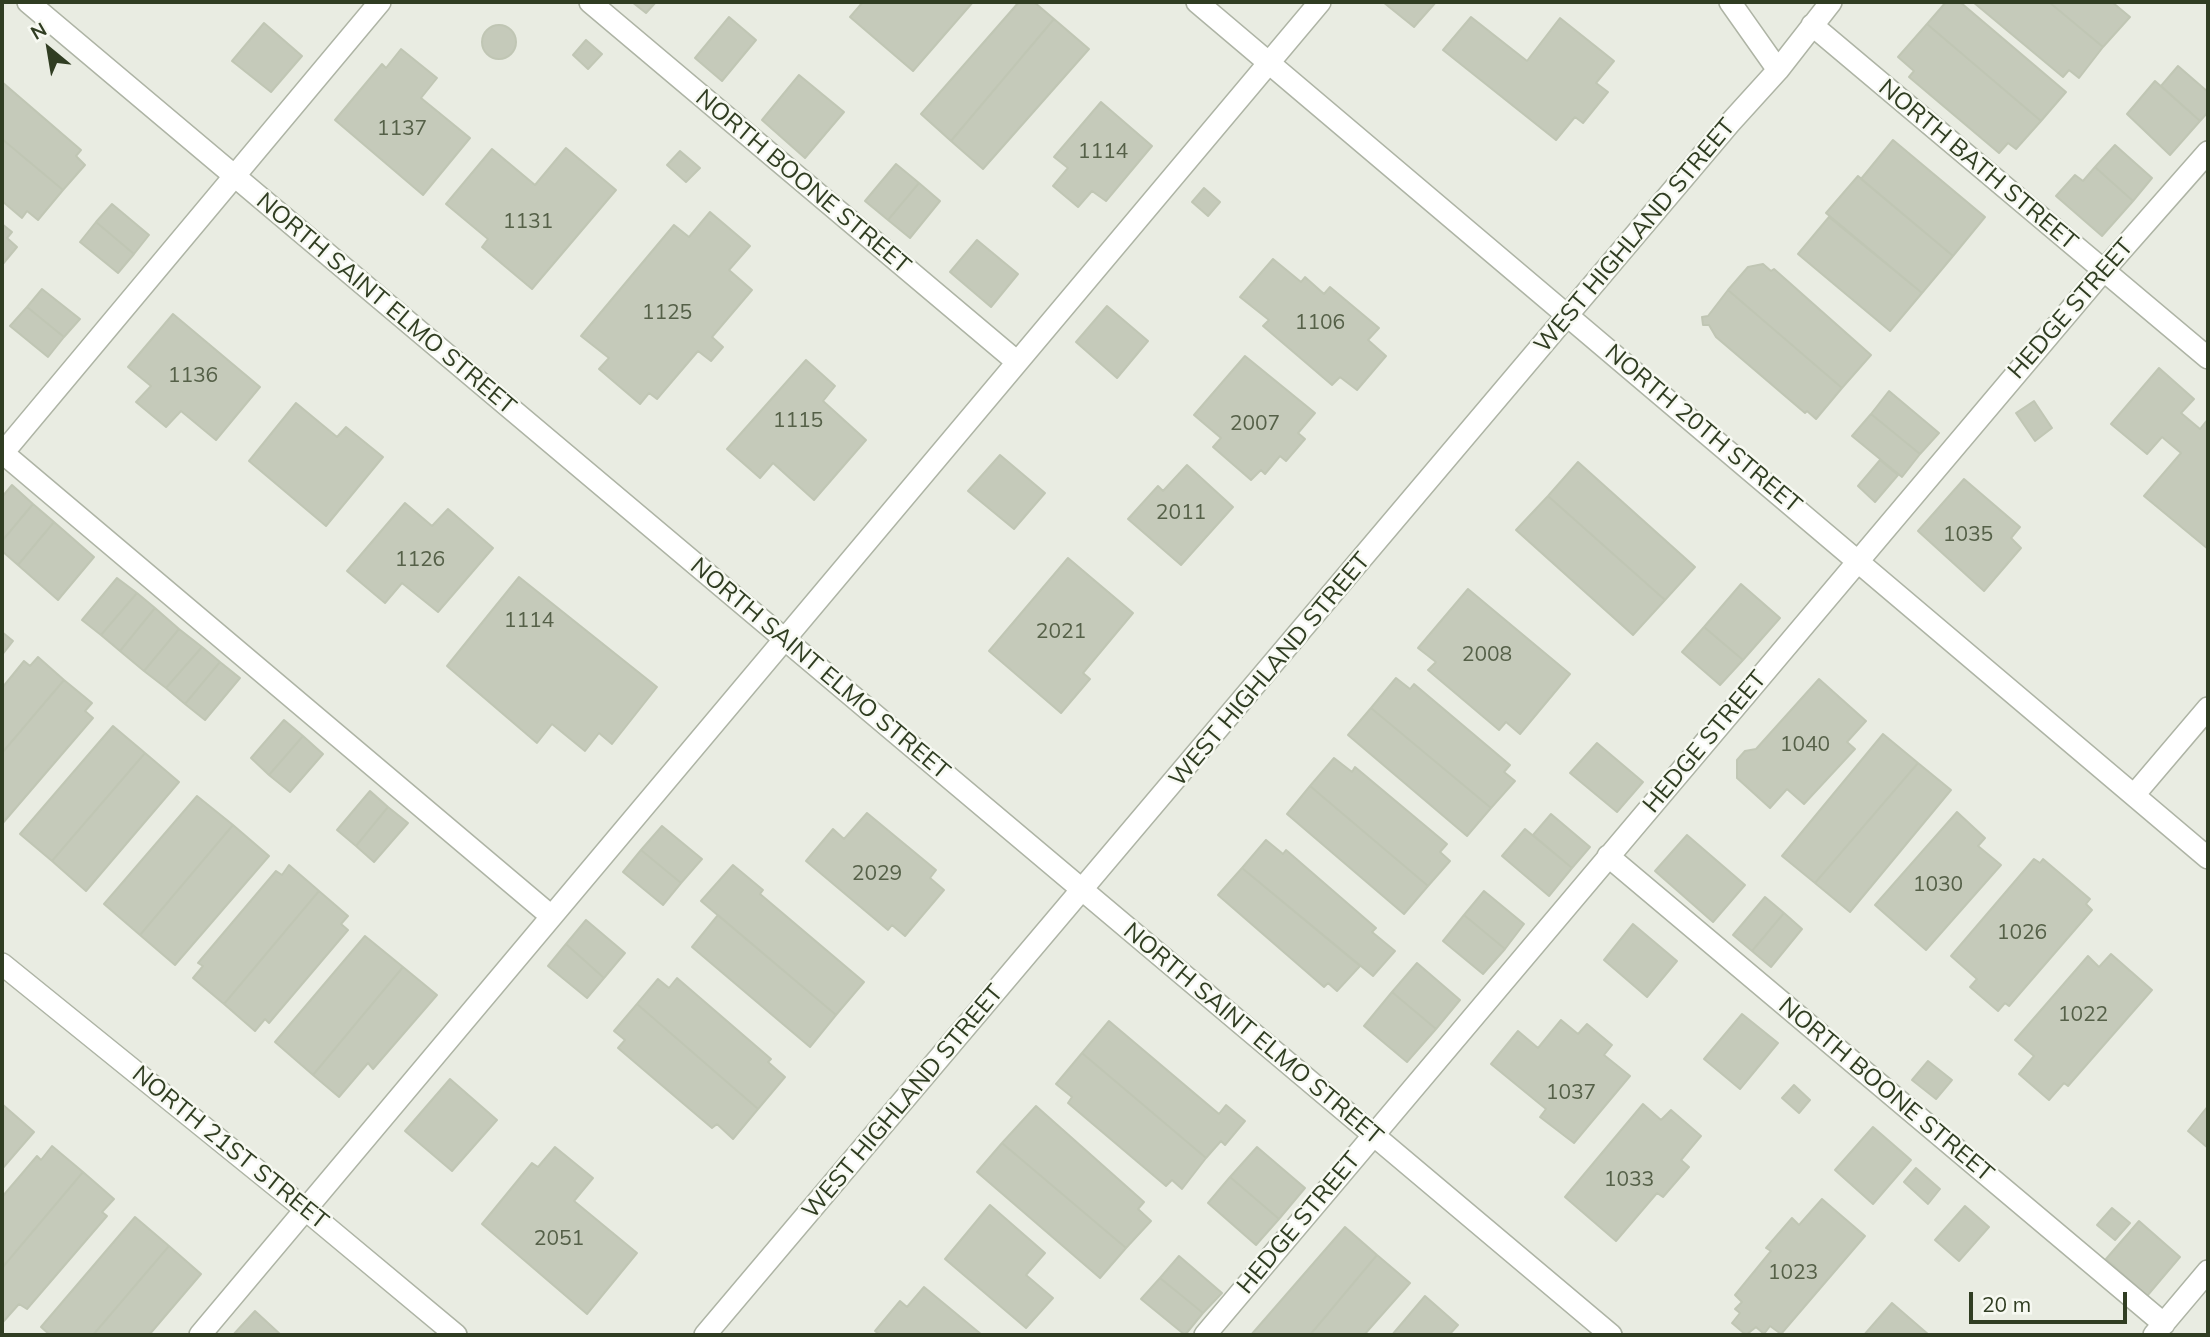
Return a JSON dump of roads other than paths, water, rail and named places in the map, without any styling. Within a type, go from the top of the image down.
[{"type":"street","name":"NORTH SAINT ELMO STREET","points":[[28,2],[1611,1335]]},
{"type":"street","points":[[380,2],[2,453],[551,916]]},
{"type":"street","name":"NORTH BOONE STREET","points":[[590,2],[1016,362]]},
{"type":"street","name":"NORTH 20TH STREET","points":[[1196,2],[1569,314],[2208,858]]},
{"type":"street","points":[[200,1335],[1320,2]]},
{"type":"street","points":[[1730,2],[1779,69]]},
{"type":"street","name":"WEST HIGHLAND STREET","points":[[705,1335],[1084,891],[1728,124],[1779,69],[1831,2]]},
{"type":"street","name":"NORTH BATH STREET","points":[[1812,25],[2208,358]]},
{"type":"street","name":"HEDGE STREET","points":[[1205,1335],[2104,270],[2208,152]]},
{"type":"street","points":[[2134,795],[2208,708]]},
{"type":"street","name":"NORTH BOONE STREET","points":[[1608,856],[2159,1330]]},
{"type":"street","name":"NORTH 21ST STREET","points":[[2,964],[456,1335]]},
{"type":"street","points":[[2159,1330],[2208,1272]]}]
